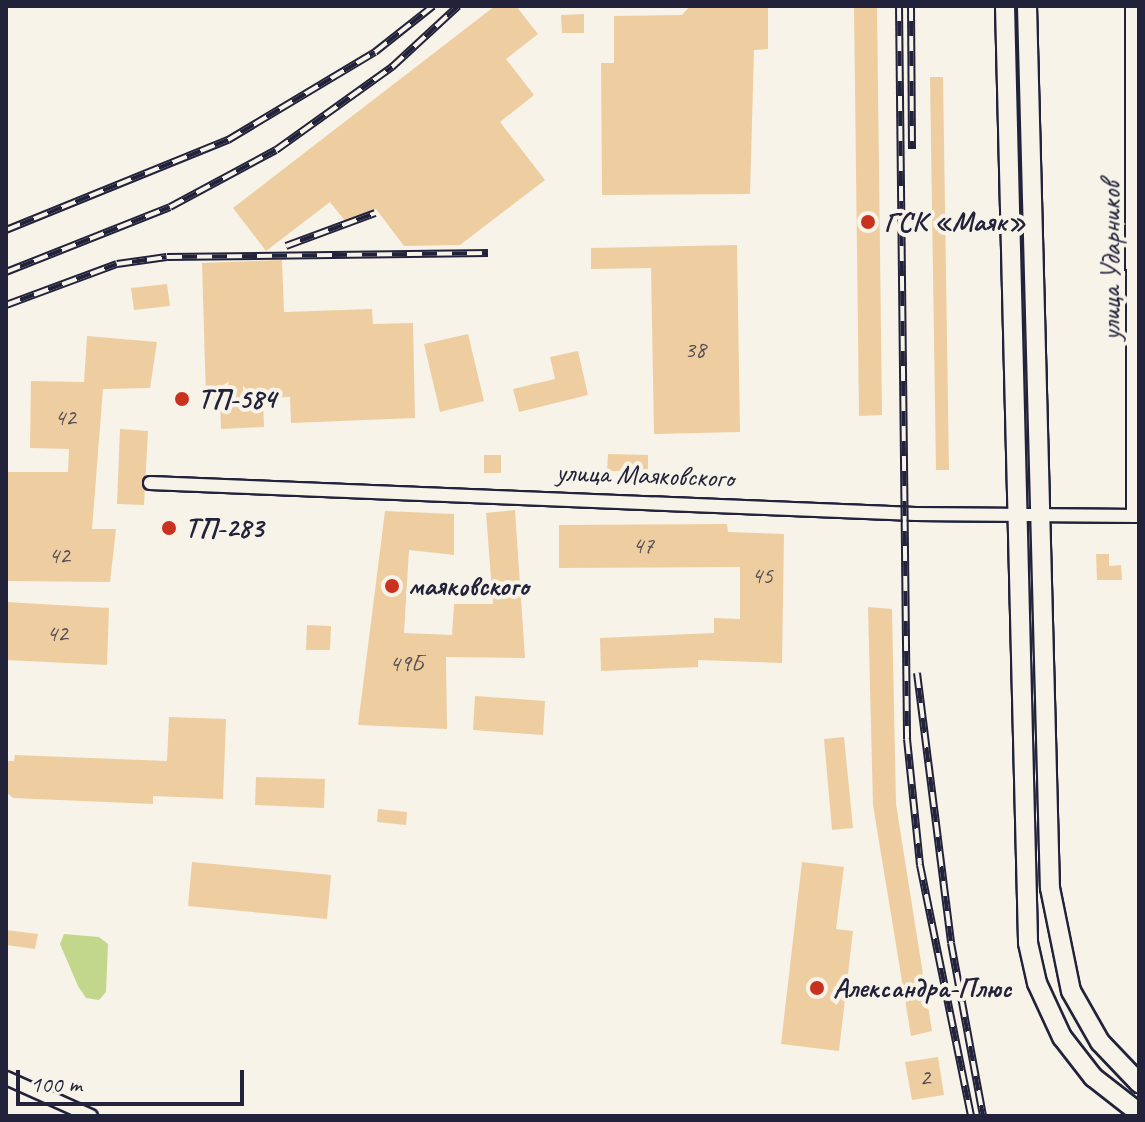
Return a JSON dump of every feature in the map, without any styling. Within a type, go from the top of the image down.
[{"type":"main road","points":[[1005,6],[1020,517],[1025,894],[1032,962],[1049,1012],[1072,1052],[1139,1113]]},
{"type":"main road","points":[[1027,6],[1056,935],[1084,1017],[1139,1083]]},
{"type":"street","name":"улица Ударников","points":[[1132,6],[1136,516]]},
{"type":"street","name":"улица Маяковского","points":[[150,483],[1020,517],[1136,516]]},
{"type":"street","points":[[6,1078],[91,1116]]},
{"type":"green space","points":[[64,934],[99,937],[108,944],[106,992],[99,1000],[86,998],[78,986],[60,944]]},
{"type":"building","points":[[495,6],[516,6],[538,34],[506,59],[534,95],[500,122],[545,180],[460,245],[404,246],[376,209],[345,221],[330,202],[266,251],[233,208]]},
{"type":"building","points":[[690,6],[768,6],[768,49],[754,50],[750,194],[602,195],[601,63],[614,63],[614,16],[682,15]]},
{"type":"building","name":"ГСК «Маяк»","points":[[854,6],[877,6],[882,415],[859,416]]},
{"type":"building","points":[[584,14],[584,33],[562,33],[561,15]]},
{"type":"building","points":[[930,77],[943,77],[949,470],[936,470]]},
{"type":"building","points":[[737,245],[740,432],[654,434],[651,268],[591,269],[591,248]]},
{"type":"building","points":[[282,260],[284,312],[372,309],[373,324],[413,323],[415,418],[291,423],[290,397],[263,398],[264,427],[221,429],[220,399],[206,399],[202,263]]},
{"type":"building","points":[[167,284],[170,306],[134,310],[131,288]]},
{"type":"building","points":[[468,334],[484,401],[440,412],[424,344]]},
{"type":"building","points":[[87,336],[157,342],[150,388],[103,389],[92,529],[116,529],[110,582],[6,581],[6,472],[68,472],[69,449],[30,448],[31,381],[84,382]]},
{"type":"building","points":[[578,351],[588,395],[519,412],[513,389],[555,379],[550,357]]},
{"type":"building","points":[[120,429],[148,431],[144,505],[117,504]]},
{"type":"building","points":[[608,454],[648,455],[648,471],[607,471]]},
{"type":"building","points":[[484,455],[501,455],[501,473],[484,473]]},
{"type":"building","points":[[515,510],[525,658],[446,657],[447,729],[358,725],[385,511],[454,514],[454,555],[409,550],[404,633],[452,635],[454,604],[493,604],[486,513]]},
{"type":"building","points":[[727,524],[728,532],[784,534],[782,663],[698,660],[698,667],[601,671],[600,638],[714,633],[714,618],[740,619],[740,567],[559,568],[559,525]]},
{"type":"building","points":[[1096,554],[1109,554],[1109,566],[1121,565],[1122,580],[1097,580]]},
{"type":"building","points":[[6,602],[109,608],[107,665],[6,660]]},
{"type":"building","points":[[868,607],[892,609],[896,804],[932,1031],[911,1036],[873,805]]},
{"type":"building","points":[[307,625],[331,626],[330,650],[306,650]]},
{"type":"building","points":[[475,696],[545,701],[543,735],[473,730]]},
{"type":"building","points":[[169,717],[226,719],[223,799],[153,796],[153,804],[13,798],[6,792],[6,761],[14,761],[15,755],[167,761]]},
{"type":"building","points":[[844,737],[853,828],[832,830],[824,739]]},
{"type":"building","points":[[256,777],[325,779],[324,808],[255,805]]},
{"type":"building","points":[[378,809],[407,812],[406,825],[377,822]]},
{"type":"building","points":[[192,862],[331,875],[327,919],[188,906]]},
{"type":"building","name":"Александра-Плюс","points":[[802,862],[844,867],[836,929],[853,931],[839,1051],[781,1044]]},
{"type":"building","points":[[6,930],[38,934],[35,949],[6,945]]},
{"type":"building","points":[[938,1057],[944,1095],[912,1100],[905,1062]]},
{"type":"railway","points":[[6,230],[228,140],[375,52],[433,6]]},
{"type":"railway","points":[[6,272],[170,207],[276,150],[392,67],[458,6]]},
{"type":"railway","points":[[899,6],[907,739],[920,865],[971,1116]]},
{"type":"railway","points":[[911,6],[912,149]]},
{"type":"railway","points":[[286,246],[375,213]]},
{"type":"railway","points":[[6,305],[117,264],[167,257],[488,253]]},
{"type":"railway","points":[[917,673],[951,943],[983,1116]]},
{"type":"place","name":"ГСК «Маяк»","points":[[868,222]]},
{"type":"place","name":"ТП-584","points":[[182,399]]},
{"type":"place","name":"ТП-283","points":[[169,528]]},
{"type":"place","name":"маяковского","points":[[392,586]]},
{"type":"place","name":"Александра-Плюс","points":[[817,988]]}]
